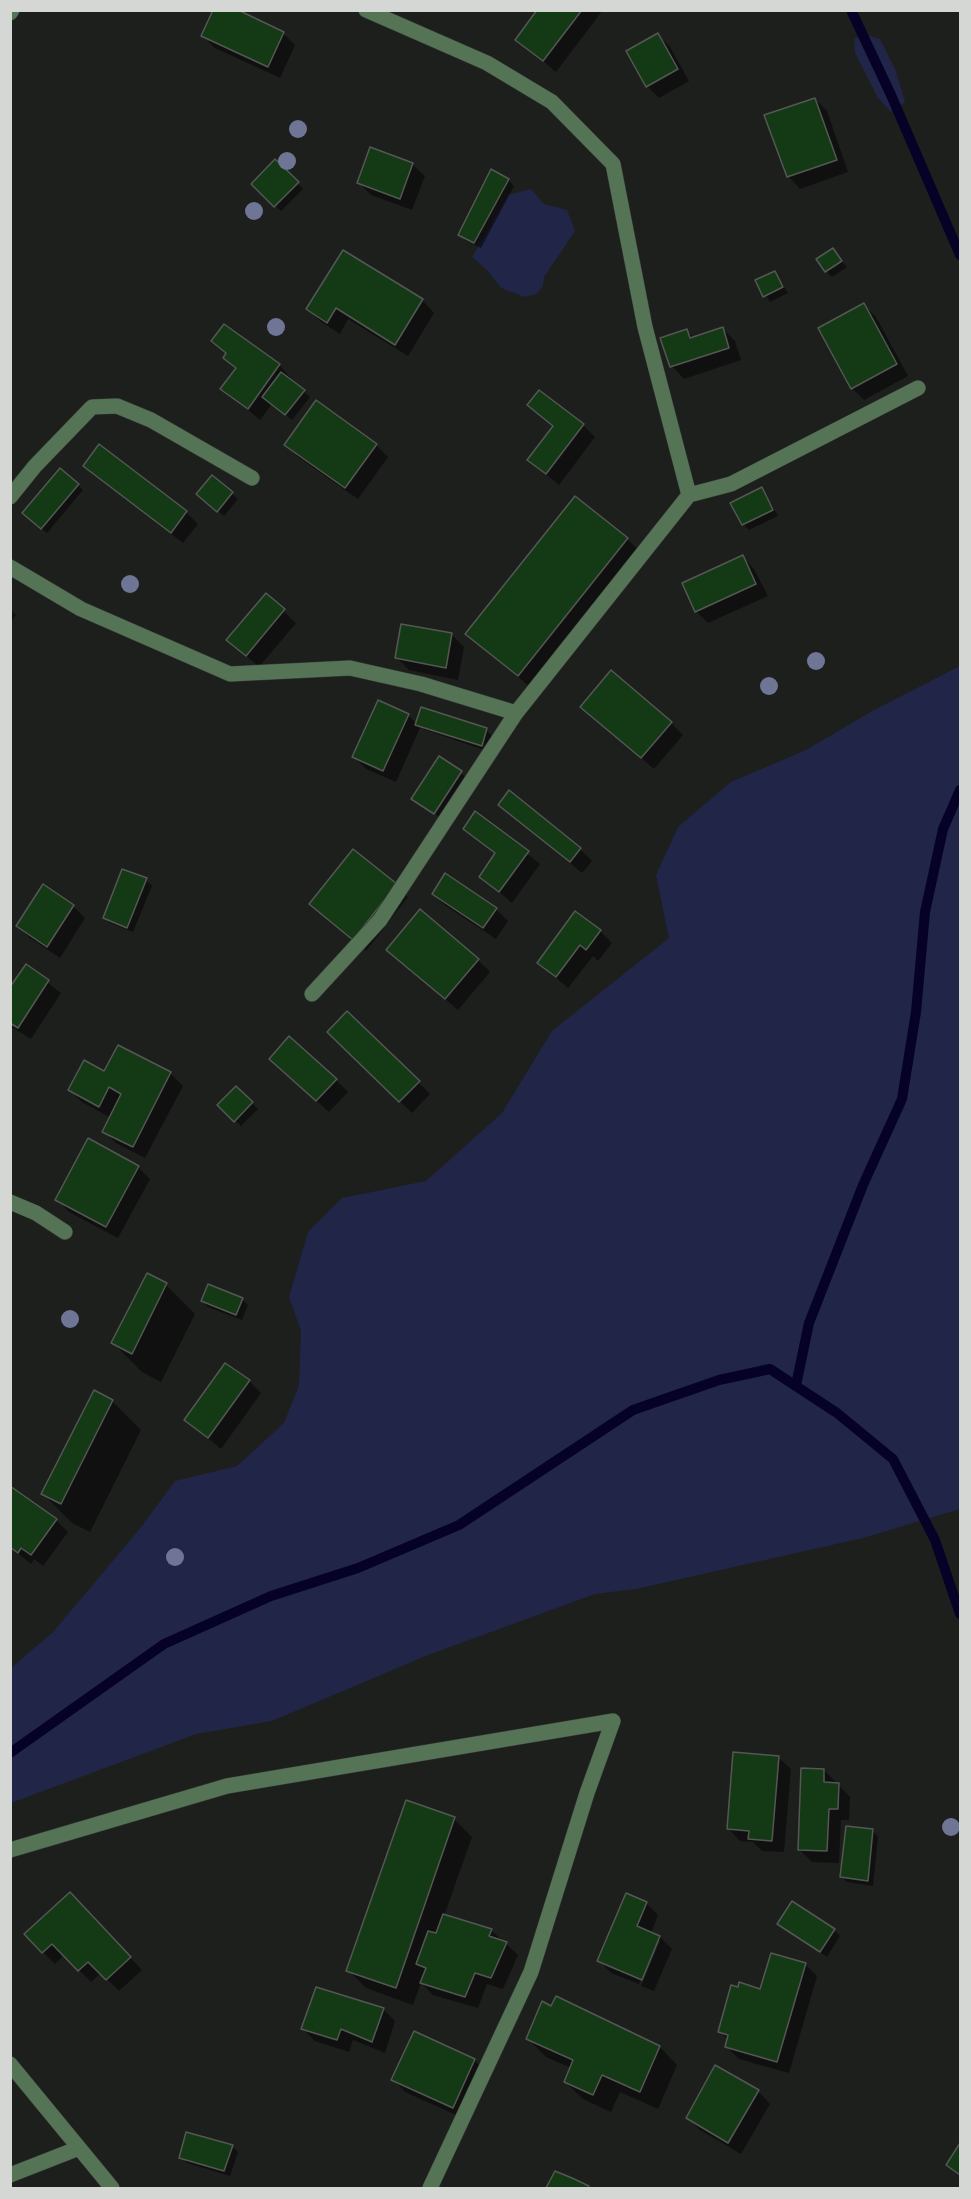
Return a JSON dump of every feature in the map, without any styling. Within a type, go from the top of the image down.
[{"type":"street","points":[[367,11],[487,63],[552,102],[613,164],[645,327],[689,495]]},
{"type":"street","points":[[312,994],[380,920],[516,713],[689,495],[731,484],[918,388]]},
{"type":"street","points":[[10,497],[34,466],[92,407],[117,406],[151,420],[252,478]]},
{"type":"street","points":[[10,567],[81,609],[230,674],[350,668],[422,684],[516,713]]},
{"type":"street","points":[[10,1202],[36,1213],[65,1232]]},
{"type":"street","points":[[10,1850],[227,1786],[614,1721],[587,1793],[531,1972],[430,2188]]},
{"type":"street","points":[[10,2064],[112,2188]]},
{"type":"street","points":[[10,2175],[79,2148]]},
{"type":"shaded area","points":[[864,34],[880,39],[895,69],[905,102],[891,112],[878,98],[855,53],[854,39]]},
{"type":"shaded area","points":[[531,189],[544,204],[567,210],[575,231],[544,277],[543,286],[536,294],[525,297],[501,288],[488,271],[472,257],[508,195]]},
{"type":"shaded area","points":[[960,666],[960,1509],[863,1538],[636,1589],[595,1594],[428,1655],[272,1721],[196,1734],[11,1803],[11,1668],[54,1631],[142,1526],[175,1481],[237,1466],[284,1423],[299,1385],[301,1331],[289,1297],[308,1232],[342,1198],[426,1181],[502,1113],[552,1031],[669,938],[656,875],[678,827],[731,782],[806,750],[874,710]]},
{"type":"building","points":[[213,10],[238,10],[284,32],[268,67],[201,36]]},
{"type":"building","points":[[537,10],[582,10],[543,61],[515,40]]},
{"type":"building","points":[[658,33],[678,69],[646,87],[626,51]]},
{"type":"building","points":[[815,98],[837,160],[787,177],[764,115]]},
{"type":"building","points":[[370,147],[413,163],[400,199],[357,183]]},
{"type":"building","points":[[275,159],[299,182],[274,207],[251,184]]},
{"type":"building","points":[[491,169],[509,179],[474,243],[458,235]]},
{"type":"building","points":[[833,248],[842,261],[825,272],[816,259]]},
{"type":"building","points":[[343,250],[423,299],[395,345],[336,308],[327,323],[306,309]]},
{"type":"building","points":[[775,271],[783,287],[763,297],[755,280]]},
{"type":"building","points":[[864,303],[897,364],[851,389],[818,328]]},
{"type":"building","points":[[224,324],[280,364],[248,409],[220,389],[236,368],[223,358],[226,353],[211,341]]},
{"type":"building","points":[[723,327],[729,348],[670,367],[660,338],[687,329],[690,338]]},
{"type":"building","points":[[281,372],[305,390],[285,415],[262,397]]},
{"type":"building","points":[[539,390],[584,424],[546,474],[527,460],[553,426],[527,405]]},
{"type":"building","points":[[316,400],[377,444],[345,488],[284,445]]},
{"type":"building","points":[[99,444],[187,511],[171,533],[83,466]]},
{"type":"building","points":[[60,468],[79,484],[41,529],[22,513]]},
{"type":"building","points":[[212,475],[233,492],[217,512],[196,494]]},
{"type":"building","points":[[762,487],[773,510],[742,525],[730,503]]},
{"type":"building","points":[[575,496],[628,538],[518,676],[465,634]]},
{"type":"building","points":[[743,555],[756,584],[695,612],[682,583]]},
{"type":"building","points":[[266,593],[285,609],[246,656],[226,640]]},
{"type":"building","points":[[401,624],[452,633],[446,668],[395,658]]},
{"type":"building","points":[[611,670],[672,722],[641,758],[580,707]]},
{"type":"building","points":[[378,700],[409,714],[383,771],[352,757]]},
{"type":"building","points":[[421,707],[487,728],[482,746],[415,725]]},
{"type":"building","points":[[439,756],[462,771],[434,814],[411,799]]},
{"type":"building","points":[[509,790],[581,848],[570,862],[498,805]]},
{"type":"building","points":[[475,811],[529,851],[499,892],[479,877],[495,853],[463,829]]},
{"type":"building","points":[[353,849],[397,884],[353,940],[309,904]]},
{"type":"building","points":[[122,869],[147,878],[127,928],[103,918]]},
{"type":"building","points":[[445,873],[497,908],[483,928],[432,894]]},
{"type":"building","points":[[43,884],[74,905],[47,947],[16,926]]},
{"type":"building","points":[[420,909],[479,959],[445,999],[386,950]]},
{"type":"building","points":[[575,911],[601,930],[586,950],[580,945],[556,977],[537,963]]},
{"type":"building","points":[[26,964],[49,980],[18,1028],[10,1023],[10,987]]},
{"type":"building","points":[[347,1011],[420,1081],[399,1102],[327,1032]]},
{"type":"building","points":[[289,1036],[337,1079],[316,1101],[269,1059]]},
{"type":"building","points":[[118,1045],[171,1072],[133,1147],[102,1132],[121,1094],[109,1087],[99,1107],[68,1090],[84,1060],[104,1071]]},
{"type":"building","points":[[236,1086],[253,1102],[234,1122],[217,1105]]},
{"type":"building","points":[[88,1138],[139,1166],[106,1227],[55,1200]]},
{"type":"building","points":[[147,1273],[167,1283],[132,1354],[111,1343]]},
{"type":"building","points":[[208,1284],[243,1298],[236,1315],[201,1301]]},
{"type":"building","points":[[225,1363],[250,1380],[208,1438],[184,1420]]},
{"type":"building","points":[[94,1390],[113,1400],[61,1504],[41,1494]]},
{"type":"building","points":[[10,1486],[57,1519],[31,1555],[21,1548],[18,1553],[10,1547]]},
{"type":"building","points":[[733,1752],[779,1756],[772,1841],[748,1839],[749,1831],[727,1829]]},
{"type":"building","points":[[801,1768],[824,1769],[824,1782],[839,1783],[838,1809],[829,1809],[827,1851],[798,1850]]},
{"type":"building","points":[[406,1800],[455,1817],[396,1988],[346,1971]]},
{"type":"building","points":[[846,1826],[873,1829],[868,1881],[840,1877]]},
{"type":"building","points":[[70,1892],[131,1957],[106,1980],[88,1962],[78,1971],[52,1944],[42,1953],[24,1934]]},
{"type":"building","points":[[626,1893],[647,1902],[637,1926],[660,1936],[642,1980],[597,1961]]},
{"type":"building","points":[[792,1901],[835,1929],[820,1952],[777,1924]]},
{"type":"building","points":[[443,1914],[492,1929],[489,1936],[507,1942],[491,1978],[475,1973],[465,1997],[420,1983],[426,1968],[416,1964],[428,1931],[436,1933]]},
{"type":"building","points":[[771,1953],[806,1963],[777,2062],[725,2047],[728,2035],[718,2032],[731,1985],[738,1987],[739,1982],[760,1989]]},
{"type":"building","points":[[316,1987],[384,2008],[372,2042],[341,2029],[337,2040],[301,2029]]},
{"type":"building","points":[[556,1996],[660,2046],[640,2092],[602,2075],[593,2095],[564,2082],[573,2060],[526,2039],[542,2001],[551,2006]]},
{"type":"building","points":[[414,2031],[475,2059],[453,2108],[391,2080]]},
{"type":"building","points":[[715,2065],[759,2090],[728,2143],[686,2118]]},
{"type":"building","points":[[186,2132],[233,2145],[224,2171],[179,2158]]},
{"type":"building","points":[[960,2143],[960,2175],[946,2165]]},
{"type":"building","points":[[555,2171],[589,2186],[588,2188],[546,2188]]},
{"type":"waterway","points":[[851,10],[891,95],[960,255]]},
{"type":"waterway","points":[[796,1385],[809,1323],[863,1185],[902,1099],[916,1012],[925,912],[943,829],[960,790]]},
{"type":"waterway","points":[[10,1753],[164,1644],[271,1596],[358,1568],[459,1525],[633,1410],[719,1380],[770,1369],[837,1413],[893,1459],[935,1540],[960,1614]]}]
